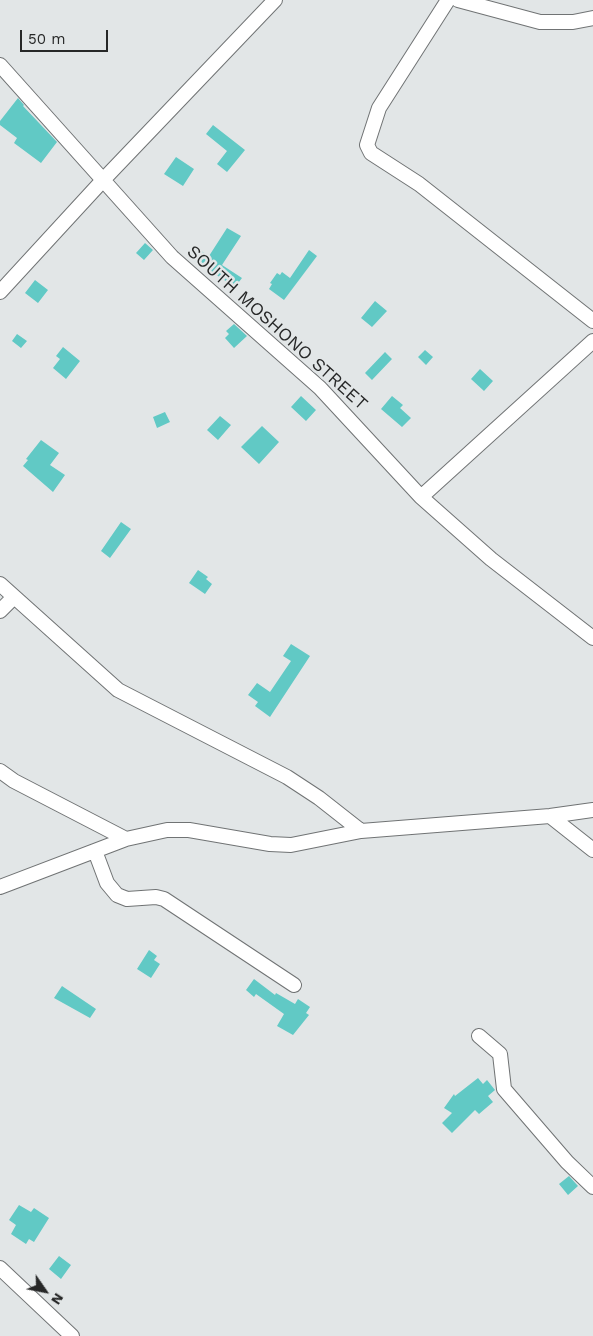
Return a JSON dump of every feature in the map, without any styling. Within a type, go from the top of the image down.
[{"type":"street","points":[[0,292],[104,179],[275,0]]},
{"type":"street","points":[[448,0],[379,108],[367,145],[371,153],[419,184],[593,321]]},
{"type":"street","points":[[458,0],[540,22],[573,22],[593,18]]},
{"type":"street","name":"SOUTH MOSHONO STREET","points":[[0,64],[172,257],[320,388],[421,498],[491,559],[593,638]]},
{"type":"street","points":[[421,498],[593,341]]},
{"type":"street","points":[[0,584],[118,690],[287,777],[319,798],[361,831]]},
{"type":"street","points":[[0,611],[14,597]]},
{"type":"street","points":[[0,771],[14,781],[126,840]]},
{"type":"street","points":[[0,887],[126,840],[167,830],[182,830],[270,844],[291,845],[361,831],[550,816],[593,810]]},
{"type":"street","points":[[550,816],[593,850]]},
{"type":"street","points":[[94,851],[107,883],[117,895],[127,899],[156,897],[164,899],[294,985]]},
{"type":"street","points":[[479,1036],[500,1054],[504,1089],[567,1162],[593,1186]]},
{"type":"street","points":[[0,1268],[72,1336]]},
{"type":"building","points":[[18,98],[23,106],[57,142],[41,163],[14,143],[17,138],[0,125],[0,121]]},
{"type":"building","points":[[213,125],[245,150],[227,172],[217,164],[227,151],[206,134]]},
{"type":"building","points":[[176,157],[194,169],[183,186],[164,174]]},
{"type":"building","points":[[227,228],[241,236],[222,265],[242,278],[235,287],[193,260],[200,250],[209,256]]},
{"type":"building","points":[[145,243],[153,250],[144,260],[136,253]]},
{"type":"building","points":[[309,250],[317,256],[284,300],[269,289],[272,284],[270,283],[277,273],[280,275],[282,272],[290,278]]},
{"type":"building","points":[[35,280],[48,290],[38,303],[25,293]]},
{"type":"building","points":[[375,301],[387,311],[372,327],[361,318]]},
{"type":"building","points":[[234,324],[247,336],[234,348],[225,338],[229,334],[226,331]]},
{"type":"building","points":[[17,334],[27,341],[21,348],[12,341]]},
{"type":"building","points":[[63,347],[80,361],[66,379],[53,368],[60,359],[56,356]]},
{"type":"building","points":[[425,350],[433,357],[426,365],[418,357]]},
{"type":"building","points":[[385,352],[392,359],[372,380],[365,373]]},
{"type":"building","points":[[480,369],[493,381],[484,391],[471,379]]},
{"type":"building","points":[[301,396],[316,410],[306,421],[291,407]]},
{"type":"building","points":[[392,396],[403,405],[400,408],[411,418],[402,427],[381,409]]},
{"type":"building","points":[[165,412],[170,422],[157,428],[153,417]]},
{"type":"building","points":[[220,416],[231,425],[218,440],[207,430]]},
{"type":"building","points":[[262,426],[279,442],[259,464],[241,447]]},
{"type":"building","points":[[41,440],[59,453],[50,465],[65,475],[53,492],[23,466],[28,460],[26,459]]},
{"type":"building","points":[[121,522],[131,529],[110,558],[101,551]]},
{"type":"building","points":[[198,570],[208,577],[206,579],[212,584],[205,594],[189,583]]},
{"type":"building","points":[[291,644],[310,656],[270,717],[255,706],[258,702],[248,695],[257,683],[270,692],[291,661],[283,656]]},
{"type":"building","points":[[149,950],[157,956],[154,960],[160,964],[151,978],[137,969]]},
{"type":"building","points":[[254,979],[275,995],[276,993],[295,1004],[298,999],[310,1007],[306,1013],[309,1015],[293,1035],[277,1026],[284,1014],[256,994],[254,997],[246,990]]},
{"type":"building","points":[[62,986],[96,1009],[90,1018],[54,998]]},
{"type":"building","points":[[478,1078],[483,1084],[487,1080],[495,1090],[488,1096],[493,1102],[479,1114],[475,1110],[452,1133],[442,1123],[452,1113],[444,1108],[454,1094],[455,1096]]},
{"type":"building","points":[[569,1176],[578,1186],[568,1195],[559,1184]]},
{"type":"building","points":[[19,1205],[31,1212],[34,1208],[49,1218],[34,1242],[29,1239],[26,1244],[11,1234],[16,1225],[9,1220]]},
{"type":"building","points":[[59,1256],[71,1265],[61,1279],[49,1269]]}]
